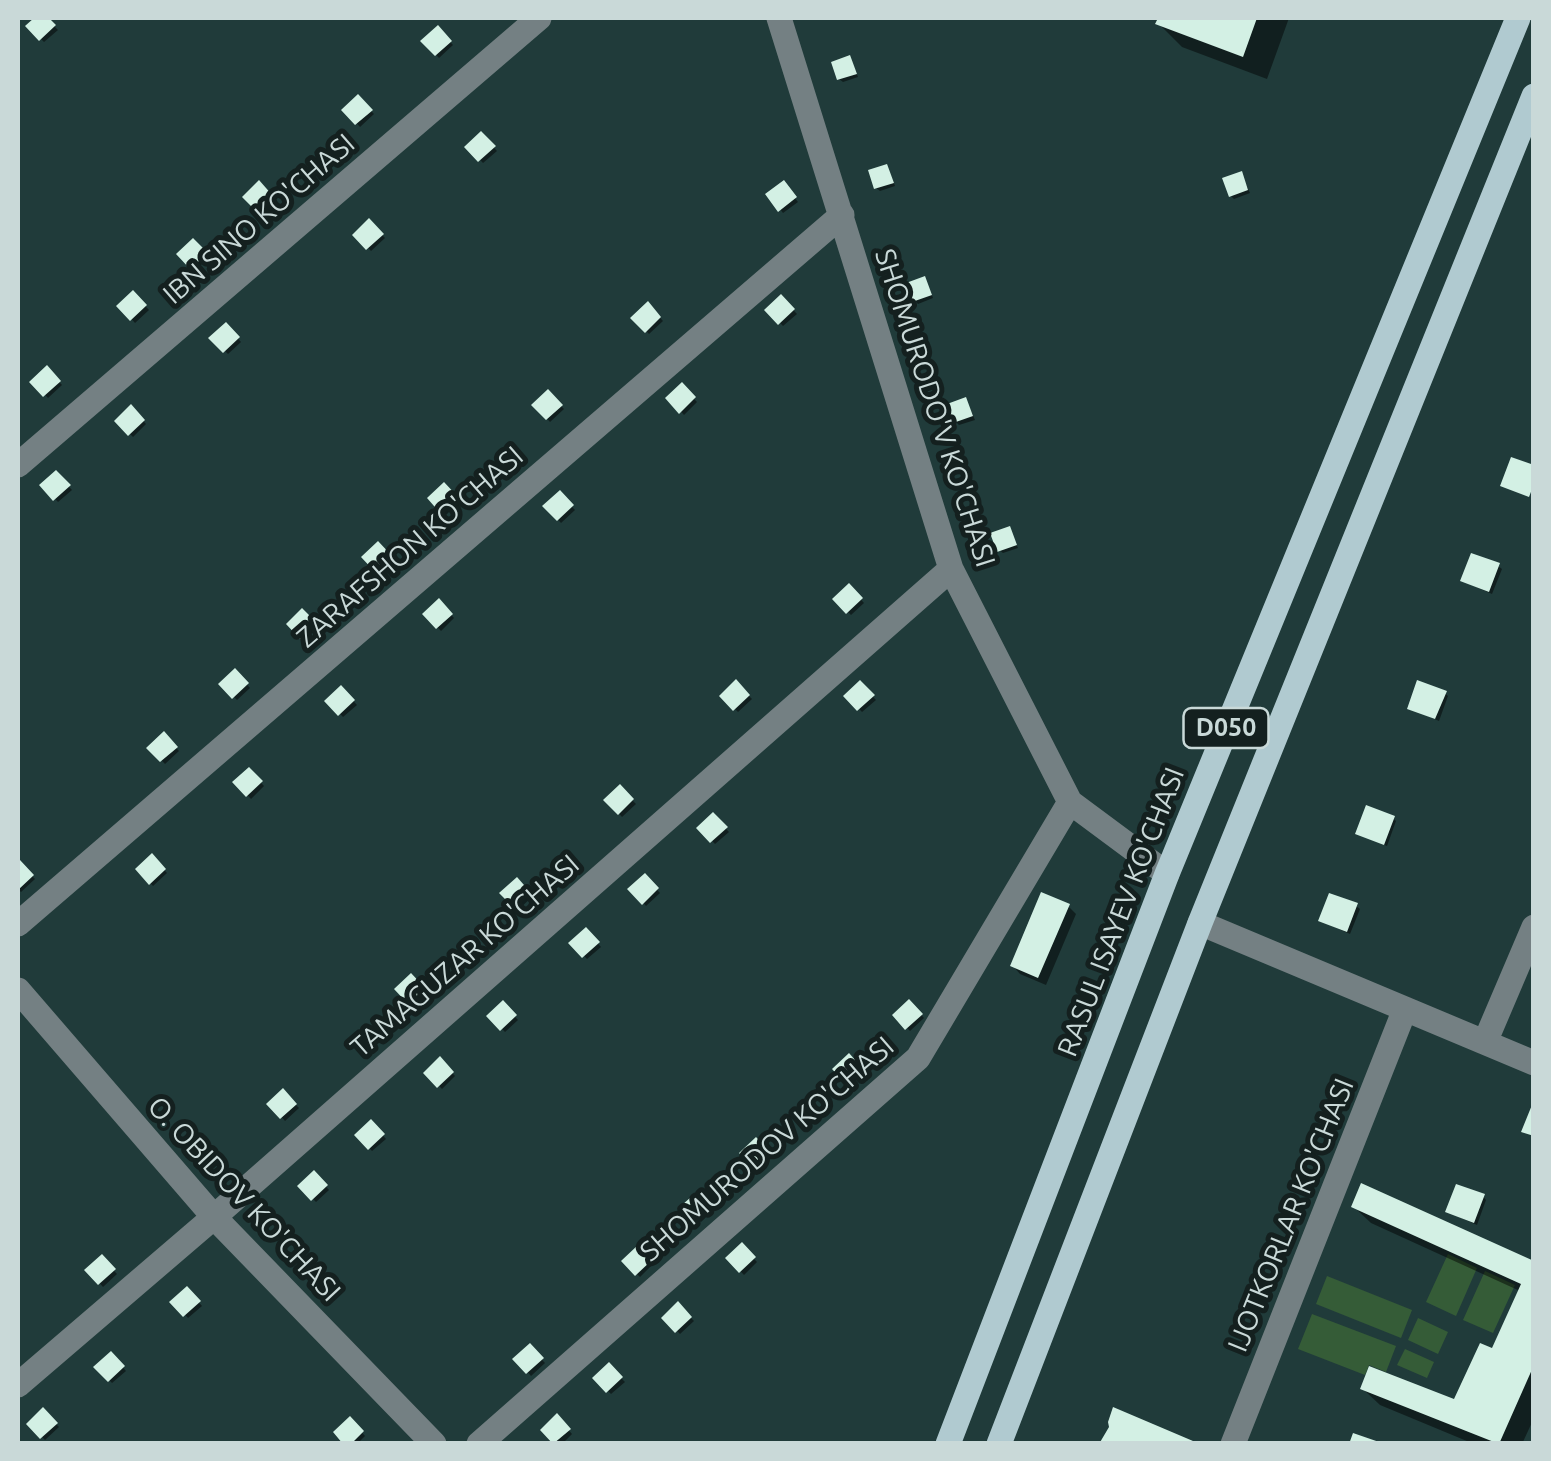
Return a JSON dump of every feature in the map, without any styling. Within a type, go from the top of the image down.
[{"type":"main road","name":"RASUL ISAYEV KO'CHASI","points":[[948,1444],[1167,874],[1518,18]]},
{"type":"main road","name":"D050","points":[[999,1444],[1200,923],[1534,96]]},
{"type":"street","name":"IBN SINO KO'CHASI","points":[[18,465],[539,18]]},
{"type":"street","name":"SHOMURODO'V KO'CHASI","points":[[779,18],[951,569],[1070,802],[1167,874]]},
{"type":"street","name":"ZARAFSHON KO'CHASI","points":[[18,924],[842,215]]},
{"type":"street","name":"TAMAGUZAR KO'CHASI","points":[[18,1385],[951,569]]},
{"type":"street","name":"SHOMURODOV KO'CHASI","points":[[479,1444],[918,1058],[1070,802]]},
{"type":"street","points":[[1200,923],[1534,1063]]},
{"type":"street","points":[[1485,1042],[1534,927]]},
{"type":"street","name":"O. OBIDOV KO'CHASI","points":[[18,990],[214,1217],[434,1444]]},
{"type":"street","name":"IJOTKORLAR KO'CHASI","points":[[1233,1444],[1405,1008]]},
{"type":"green space","points":[[1448,1254],[1477,1268],[1456,1316],[1426,1302]]},
{"type":"green space","points":[[1485,1271],[1515,1285],[1493,1333],[1463,1320]]},
{"type":"green space","points":[[1327,1276],[1412,1310],[1401,1338],[1316,1304]]},
{"type":"green space","points":[[1312,1314],[1396,1346],[1386,1372],[1369,1365],[1365,1375],[1298,1349]]},
{"type":"green space","points":[[1418,1318],[1448,1332],[1438,1354],[1408,1340]]},
{"type":"green space","points":[[1405,1349],[1434,1362],[1427,1378],[1397,1365]]},
{"type":"building","points":[[34,18],[49,18],[56,25],[39,41],[25,26]]},
{"type":"building","points":[[1158,18],[1257,18],[1243,57],[1155,24]]},
{"type":"building","points":[[438,25],[452,41],[435,56],[420,41]]},
{"type":"building","points":[[850,55],[857,74],[837,80],[831,62]]},
{"type":"building","points":[[358,94],[373,110],[355,125],[341,110]]},
{"type":"building","points":[[481,131],[496,146],[478,162],[464,147]]},
{"type":"building","points":[[887,164],[894,183],[874,189],[868,170]]},
{"type":"building","points":[[1242,171],[1248,190],[1229,197],[1222,178]]},
{"type":"building","points":[[259,180],[273,196],[256,211],[242,197]]},
{"type":"building","points":[[784,180],[797,197],[778,212],[765,194]]},
{"type":"building","points":[[369,218],[384,234],[366,250],[352,235]]},
{"type":"building","points":[[193,238],[208,253],[190,269],[176,254]]},
{"type":"building","points":[[925,276],[932,295],[912,302],[906,283]]},
{"type":"building","points":[[133,290],[147,305],[130,321],[116,306]]},
{"type":"building","points":[[781,294],[795,309],[778,325],[764,310]]},
{"type":"building","points":[[648,301],[661,317],[645,333],[630,318]]},
{"type":"building","points":[[226,322],[240,337],[223,353],[208,338]]},
{"type":"building","points":[[47,365],[61,381],[43,397],[29,382]]},
{"type":"building","points":[[682,382],[696,397],[679,414],[665,398]]},
{"type":"building","points":[[548,389],[563,405],[546,420],[531,405]]},
{"type":"building","points":[[966,397],[973,416],[953,423],[947,404]]},
{"type":"building","points":[[131,404],[145,420],[128,436],[114,421]]},
{"type":"building","points":[[1511,457],[1534,465],[1529,497],[1500,486]]},
{"type":"building","points":[[56,470],[71,485],[53,501],[39,485]]},
{"type":"building","points":[[444,482],[458,497],[441,514],[427,498]]},
{"type":"building","points":[[560,490],[574,505],[557,521],[542,506]]},
{"type":"building","points":[[1010,526],[1017,545],[997,552],[990,533]]},
{"type":"building","points":[[378,541],[392,556],[375,572],[361,557]]},
{"type":"building","points":[[1471,553],[1500,563],[1489,592],[1460,581]]},
{"type":"building","points":[[849,583],[863,598],[846,614],[832,599]]},
{"type":"building","points":[[439,598],[453,614],[436,629],[422,614]]},
{"type":"building","points":[[302,608],[317,623],[300,639],[286,624]]},
{"type":"building","points":[[235,668],[249,683],[232,699],[218,684]]},
{"type":"building","points":[[736,679],[750,695],[733,711],[719,696]]},
{"type":"building","points":[[860,680],[875,695],[857,711],[843,696]]},
{"type":"building","points":[[1417,680],[1447,691],[1435,719],[1407,709]]},
{"type":"building","points":[[341,685],[355,700],[338,716],[324,701]]},
{"type":"building","points":[[164,731],[178,747],[160,762],[146,748]]},
{"type":"building","points":[[249,767],[263,781],[246,797],[232,782]]},
{"type":"building","points":[[620,784],[634,799],[618,815],[603,800]]},
{"type":"building","points":[[1366,805],[1395,816],[1384,845],[1355,834]]},
{"type":"building","points":[[713,812],[728,827],[710,843],[696,828]]},
{"type":"building","points":[[152,853],[166,869],[149,885],[135,869]]},
{"type":"building","points":[[18,862],[34,875],[18,890]]},
{"type":"building","points":[[645,873],[659,888],[642,905],[627,889]]},
{"type":"building","points":[[517,877],[531,893],[514,908],[499,893]]},
{"type":"building","points":[[1041,892],[1070,904],[1038,978],[1010,966]]},
{"type":"building","points":[[1329,893],[1358,903],[1347,932],[1318,921]]},
{"type":"building","points":[[586,927],[600,942],[582,958],[568,943]]},
{"type":"building","points":[[411,973],[425,988],[408,1004],[394,989]]},
{"type":"building","points":[[909,999],[923,1014],[905,1030],[892,1015]]},
{"type":"building","points":[[503,1000],[517,1015],[500,1031],[486,1016]]},
{"type":"building","points":[[849,1053],[863,1069],[846,1084],[832,1069]]},
{"type":"building","points":[[440,1056],[454,1072],[437,1088],[423,1073]]},
{"type":"building","points":[[283,1088],[297,1104],[280,1119],[266,1104]]},
{"type":"building","points":[[1534,1100],[1534,1136],[1521,1132]]},
{"type":"building","points":[[371,1119],[385,1134],[368,1150],[354,1135]]},
{"type":"building","points":[[756,1137],[770,1152],[753,1168],[739,1153]]},
{"type":"building","points":[[314,1170],[328,1185],[311,1201],[297,1186]]},
{"type":"building","points":[[1361,1183],[1534,1261],[1534,1365],[1499,1444],[1360,1389],[1369,1366],[1454,1399],[1480,1343],[1492,1348],[1521,1284],[1351,1207]]},
{"type":"building","points":[[1456,1184],[1485,1194],[1474,1223],[1445,1212]]},
{"type":"building","points":[[699,1190],[713,1205],[696,1221],[682,1205]]},
{"type":"building","points":[[742,1242],[756,1257],[739,1273],[725,1258]]},
{"type":"building","points":[[638,1245],[652,1260],[635,1276],[621,1261]]},
{"type":"building","points":[[102,1254],[116,1269],[98,1285],[84,1270]]},
{"type":"building","points":[[187,1286],[201,1301],[183,1317],[169,1302]]},
{"type":"building","points":[[678,1301],[692,1317],[675,1333],[661,1318]]},
{"type":"building","points":[[530,1343],[544,1358],[526,1374],[512,1359]]},
{"type":"building","points":[[111,1351],[125,1366],[108,1382],[93,1367]]},
{"type":"building","points":[[609,1362],[623,1377],[606,1393],[592,1378]]},
{"type":"building","points":[[43,1407],[58,1423],[40,1439],[26,1424]]},
{"type":"building","points":[[1113,1407],[1193,1441],[1192,1444],[1099,1444],[1109,1427]]},
{"type":"building","points":[[557,1413],[571,1429],[553,1444],[540,1430]]},
{"type":"building","points":[[350,1416],[364,1431],[351,1444],[343,1444],[333,1432]]},
{"type":"building","points":[[1353,1433],[1382,1443],[1382,1444],[1349,1444]]}]
